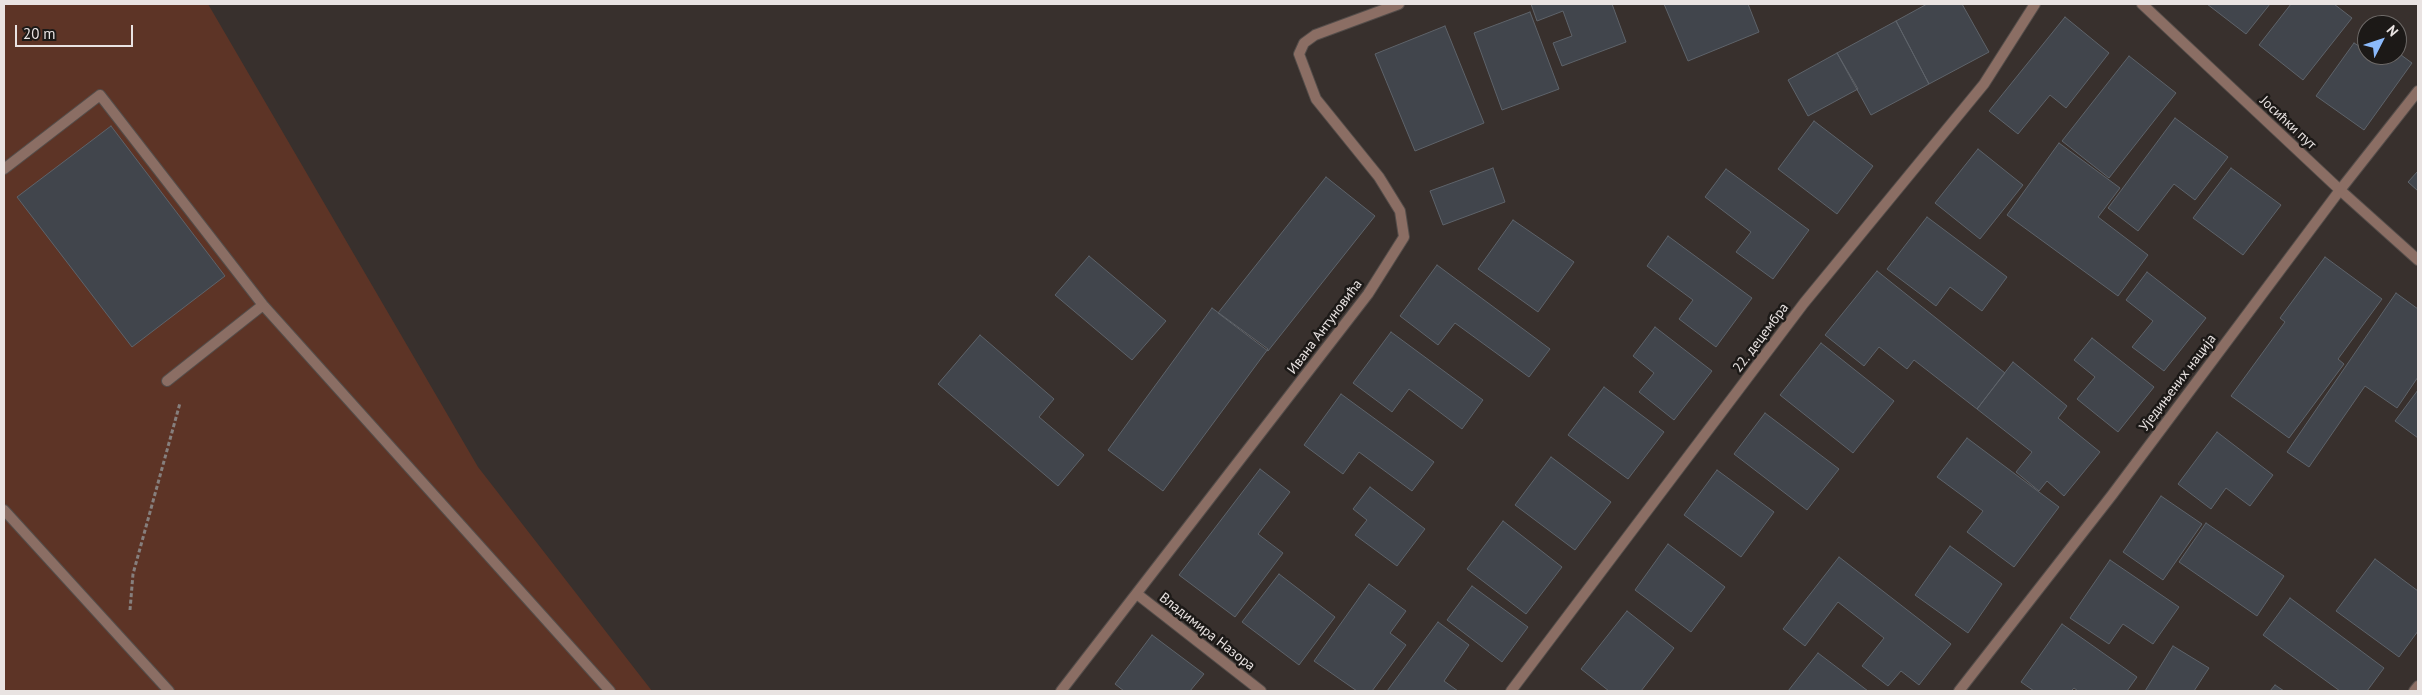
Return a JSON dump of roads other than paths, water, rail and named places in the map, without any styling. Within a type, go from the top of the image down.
[{"type":"street","name":"Ивана Антуновића","points":[[1061,691],[1368,294],[1404,237],[1400,212],[1379,177],[1316,99],[1299,54],[1304,44],[1315,35],[1399,4]]},
{"type":"street","name":"22. децембра","points":[[1511,691],[1804,303],[1984,84],[2036,4]]},
{"type":"street","name":"Јосићки пут","points":[[2142,4],[2340,190],[2418,260]]},
{"type":"street","name":"Уједињених нација","points":[[1959,691],[2112,495],[2340,190],[2418,91]]},
{"type":"street","points":[[4,169],[100,95],[263,305],[610,691]]},
{"type":"street","points":[[167,381],[263,305]]},
{"type":"street","points":[[4,510],[169,691]]},
{"type":"street","name":"Владимира Назора","points":[[1137,594],[1261,691]]},
{"type":"street","points":[[2414,691],[2418,686]]}]
